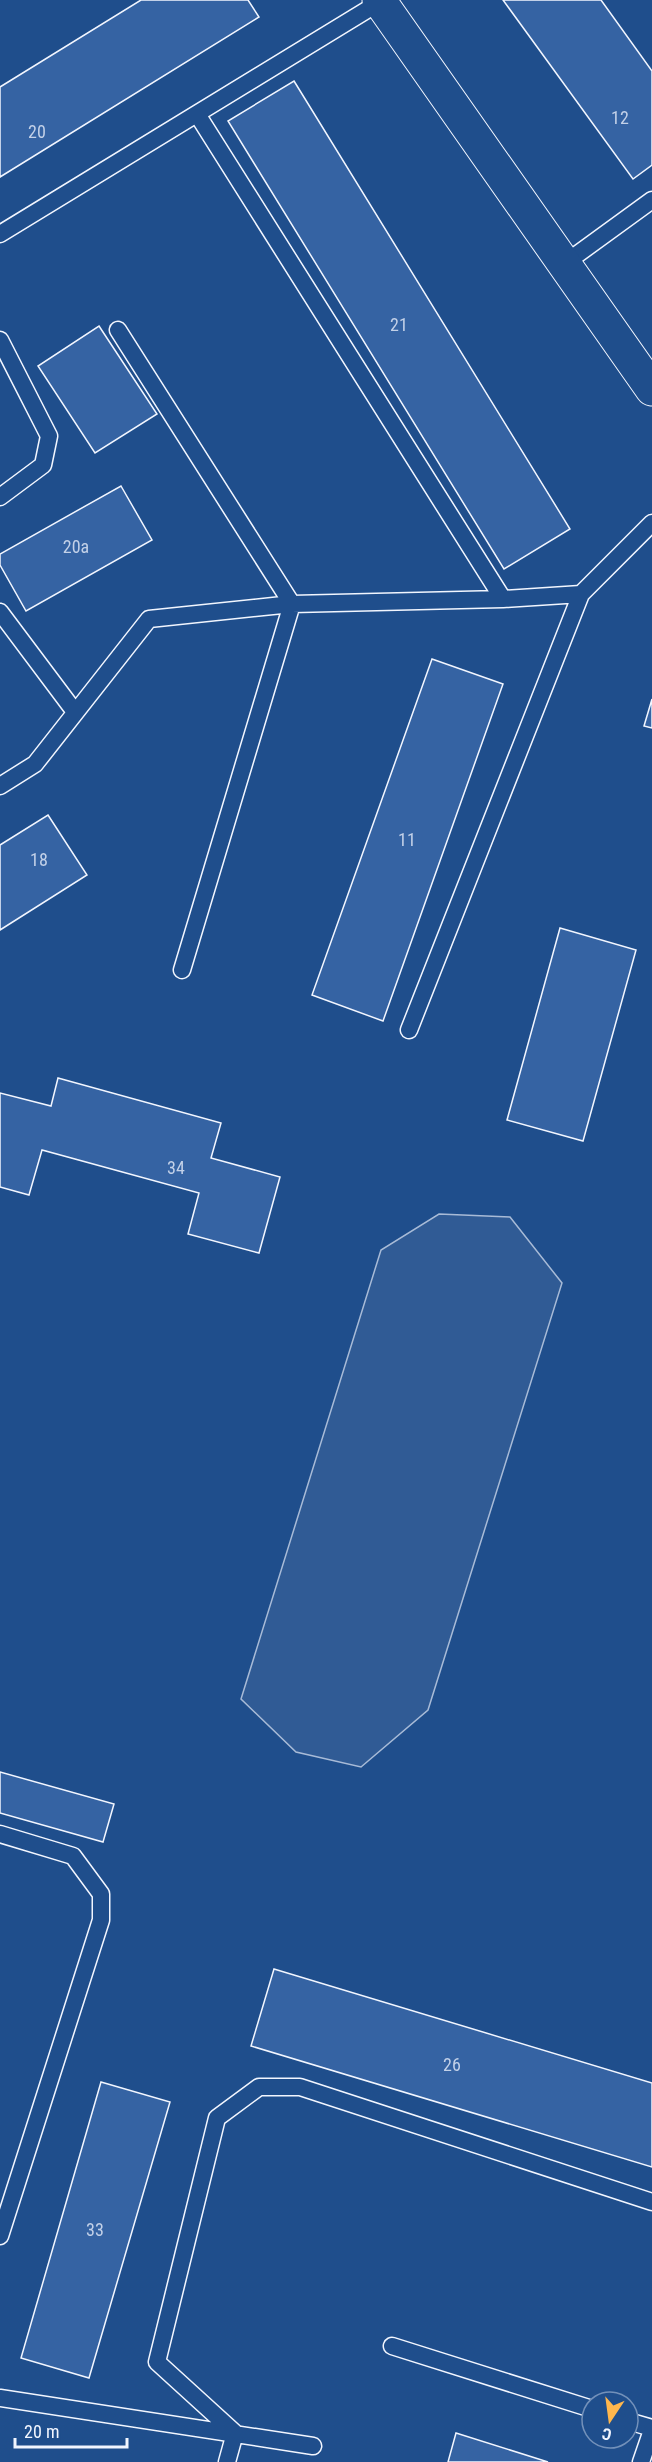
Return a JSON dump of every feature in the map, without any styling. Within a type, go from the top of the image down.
[{"type":"street","points":[[380,1],[652,389]]},
{"type":"lane","points":[[0,234],[380,1]]},
{"type":"lane","points":[[197,114],[503,599]]},
{"type":"lane","points":[[564,264],[652,200]]},
{"type":"lane","points":[[118,330],[292,604],[182,970]]},
{"type":"lane","points":[[0,340],[49,436],[43,465],[0,497]]},
{"type":"lane","points":[[409,1030],[581,594],[652,523]]},
{"type":"lane","points":[[0,786],[35,764],[149,619],[292,604],[503,599],[581,594]]},
{"type":"lane","points":[[0,612],[75,712]]},
{"type":"lane","points":[[0,1834],[73,1856],[101,1894],[101,1920],[0,2236]]},
{"type":"lane","points":[[235,2433],[158,2362],[217,2118],[259,2087],[300,2087],[652,2202]]},
{"type":"lane","points":[[392,2346],[580,2405]]},
{"type":"lane","points":[[0,2398],[313,2446]]},
{"type":"lane","points":[[641,2462],[652,2429]]},
{"type":"lane","points":[[227,2462],[235,2433]]},
{"type":"shaded area","points":[[439,1214],[510,1217],[562,1283],[428,1710],[361,1767],[296,1752],[241,1699],[381,1250]]},
{"type":"building","points":[[141,0],[248,0],[259,17],[0,177],[0,87]]},
{"type":"building","points":[[503,0],[601,0],[652,71],[652,165],[633,179]]},
{"type":"building","points":[[294,81],[570,529],[504,569],[228,121]]},
{"type":"building","points":[[99,326],[157,414],[95,453],[38,366]]},
{"type":"building","points":[[121,486],[152,540],[26,611],[0,565],[0,554]]},
{"type":"building","points":[[432,659],[503,684],[383,1021],[312,995]]},
{"type":"building","points":[[652,699],[652,728],[644,726]]},
{"type":"building","points":[[48,815],[87,875],[0,930],[0,845]]},
{"type":"building","points":[[560,928],[636,950],[583,1141],[507,1120]]},
{"type":"building","points":[[58,1078],[221,1123],[211,1158],[280,1177],[259,1253],[188,1234],[199,1193],[42,1150],[29,1195],[0,1187],[0,1093],[51,1106]]},
{"type":"building","points":[[0,1772],[114,1804],[103,1842],[0,1813]]},
{"type":"building","points":[[274,1969],[652,2083],[652,2167],[251,2046]]},
{"type":"building","points":[[101,2082],[170,2102],[89,2378],[21,2358]]},
{"type":"building","points":[[456,2433],[548,2462],[448,2462]]}]
